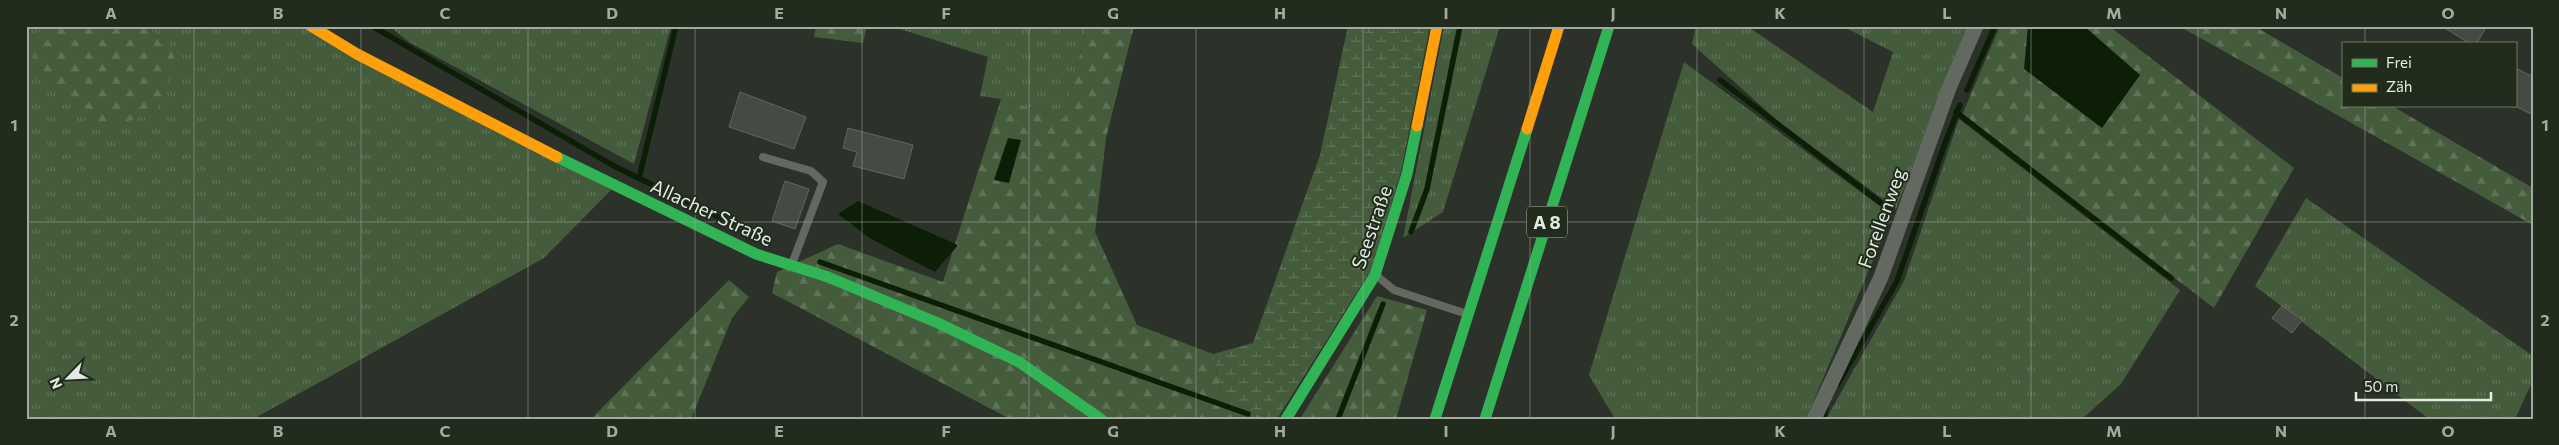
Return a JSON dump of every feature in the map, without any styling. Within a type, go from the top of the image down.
[{"type":"main road","name":"Allacher Straße","points":[[311,26],[356,54],[522,140],[756,254],[828,277],[1020,362],[1101,419]]},
{"type":"main road","name":"Seestraße","points":[[1286,419],[1375,275],[1407,174],[1437,26]]},
{"type":"main road","name":"A 8","points":[[1435,419],[1559,26]]},
{"type":"main road","name":"A 8","points":[[1485,419],[1609,26]]},
{"type":"street","name":"Forellenweg","points":[[1814,419],[1881,277],[1949,88],[1976,26]]},
{"type":"lane","points":[[763,157],[812,171],[823,182],[791,266]]},
{"type":"lane","points":[[1375,275],[1394,290],[1468,315]]},
{"type":"green space","points":[[26,26],[50,26],[30,38],[169,44],[144,26],[302,26],[611,190],[544,258],[253,419],[26,419]]},
{"type":"green space","points":[[50,26],[144,26],[169,44],[177,65],[154,114],[102,128],[39,73],[30,38]]},
{"type":"green space","points":[[389,26],[671,26],[634,164],[409,42]]},
{"type":"green space","points":[[816,26],[867,26],[863,43],[814,37]]},
{"type":"green space","points":[[891,26],[1087,26],[1064,119],[1001,99],[980,96],[988,57]]},
{"type":"green space","points":[[1087,26],[1134,26],[1106,138],[1095,232],[1137,325],[1213,354],[1224,404],[1274,419],[1010,419],[772,293],[777,272],[838,244],[943,282],[1001,99],[1064,119]]},
{"type":"green space","points":[[1348,26],[1430,26],[1401,172],[1371,270],[1277,419],[1274,419],[1224,404],[1213,354],[1253,343],[1320,155]]},
{"type":"green space","points":[[1444,26],[1500,26],[1443,212],[1403,238]]},
{"type":"green space","points":[[1696,26],[1747,26],[1873,112],[1893,52],[1842,26],[1969,26],[1896,209],[1778,121],[1692,44]]},
{"type":"green space","points":[[2000,26],[2109,26],[2294,168],[2214,308],[1962,115]]},
{"type":"green space","points":[[2179,26],[2254,26],[2342,77],[2342,108],[2395,108],[2533,188],[2533,225]]},
{"type":"green space","points":[[1684,62],[1892,215],[1806,419],[1615,419],[1589,375]]},
{"type":"green space","points":[[1959,119],[2180,290],[2121,384],[2082,419],[1826,419],[1904,281]]},
{"type":"green space","points":[[2306,198],[2533,356],[2533,380],[2515,419],[2429,419],[2255,286]]},
{"type":"green space","points":[[729,280],[749,297],[732,318],[691,419],[591,419]]},
{"type":"green space","points":[[1377,296],[1427,310],[1396,419],[1300,419]]},
{"type":"shaded area","points":[[2028,26],[2084,26],[2140,75],[2102,128],[2024,69]]},
{"type":"shaded area","points":[[1008,138],[1021,140],[1009,183],[994,180]]},
{"type":"shaded area","points":[[858,201],[958,245],[935,272],[871,239],[838,214]]},
{"type":"building","points":[[2442,26],[2487,26],[2477,42],[2467,42]]},
{"type":"building","points":[[2518,69],[2533,77],[2533,115],[2516,106],[2516,72]]},
{"type":"building","points":[[740,92],[806,117],[794,149],[729,127]]},
{"type":"building","points":[[848,128],[913,145],[904,179],[853,166],[857,152],[843,148]]},
{"type":"building","points":[[785,181],[809,189],[795,229],[772,221]]},
{"type":"building","points":[[2282,306],[2302,320],[2292,333],[2272,318]]},
{"type":"waterway","points":[[372,26],[614,166],[729,222]]},
{"type":"waterway","points":[[639,178],[676,26]]},
{"type":"waterway","points":[[1411,232],[1427,189],[1460,26]]},
{"type":"waterway","points":[[1967,90],[1995,26]]},
{"type":"waterway","points":[[1720,80],[1890,210]]},
{"type":"waterway","points":[[1838,384],[1897,281],[1960,105]]},
{"type":"waterway","points":[[1956,112],[2171,278]]},
{"type":"waterway","points":[[820,262],[1248,414]]},
{"type":"waterway","points":[[1338,419],[1383,304]]},
{"type":"waterway","points":[[1824,419],[1826,407]]},
{"type":"traffic: fast","points":[[1485,419],[1609,26]]},
{"type":"traffic: fast","points":[[1286,419],[1375,275],[1407,174],[1417,126]]},
{"type":"traffic: fast","points":[[1435,419],[1527,129]]},
{"type":"traffic: fast","points":[[557,157],[756,254],[828,277],[938,323],[1019,362],[1101,419]]},
{"type":"traffic: slow","points":[[311,26],[357,54],[557,157]]},
{"type":"traffic: slow","points":[[1417,126],[1437,26]]},
{"type":"traffic: slow","points":[[1527,129],[1559,26]]}]
